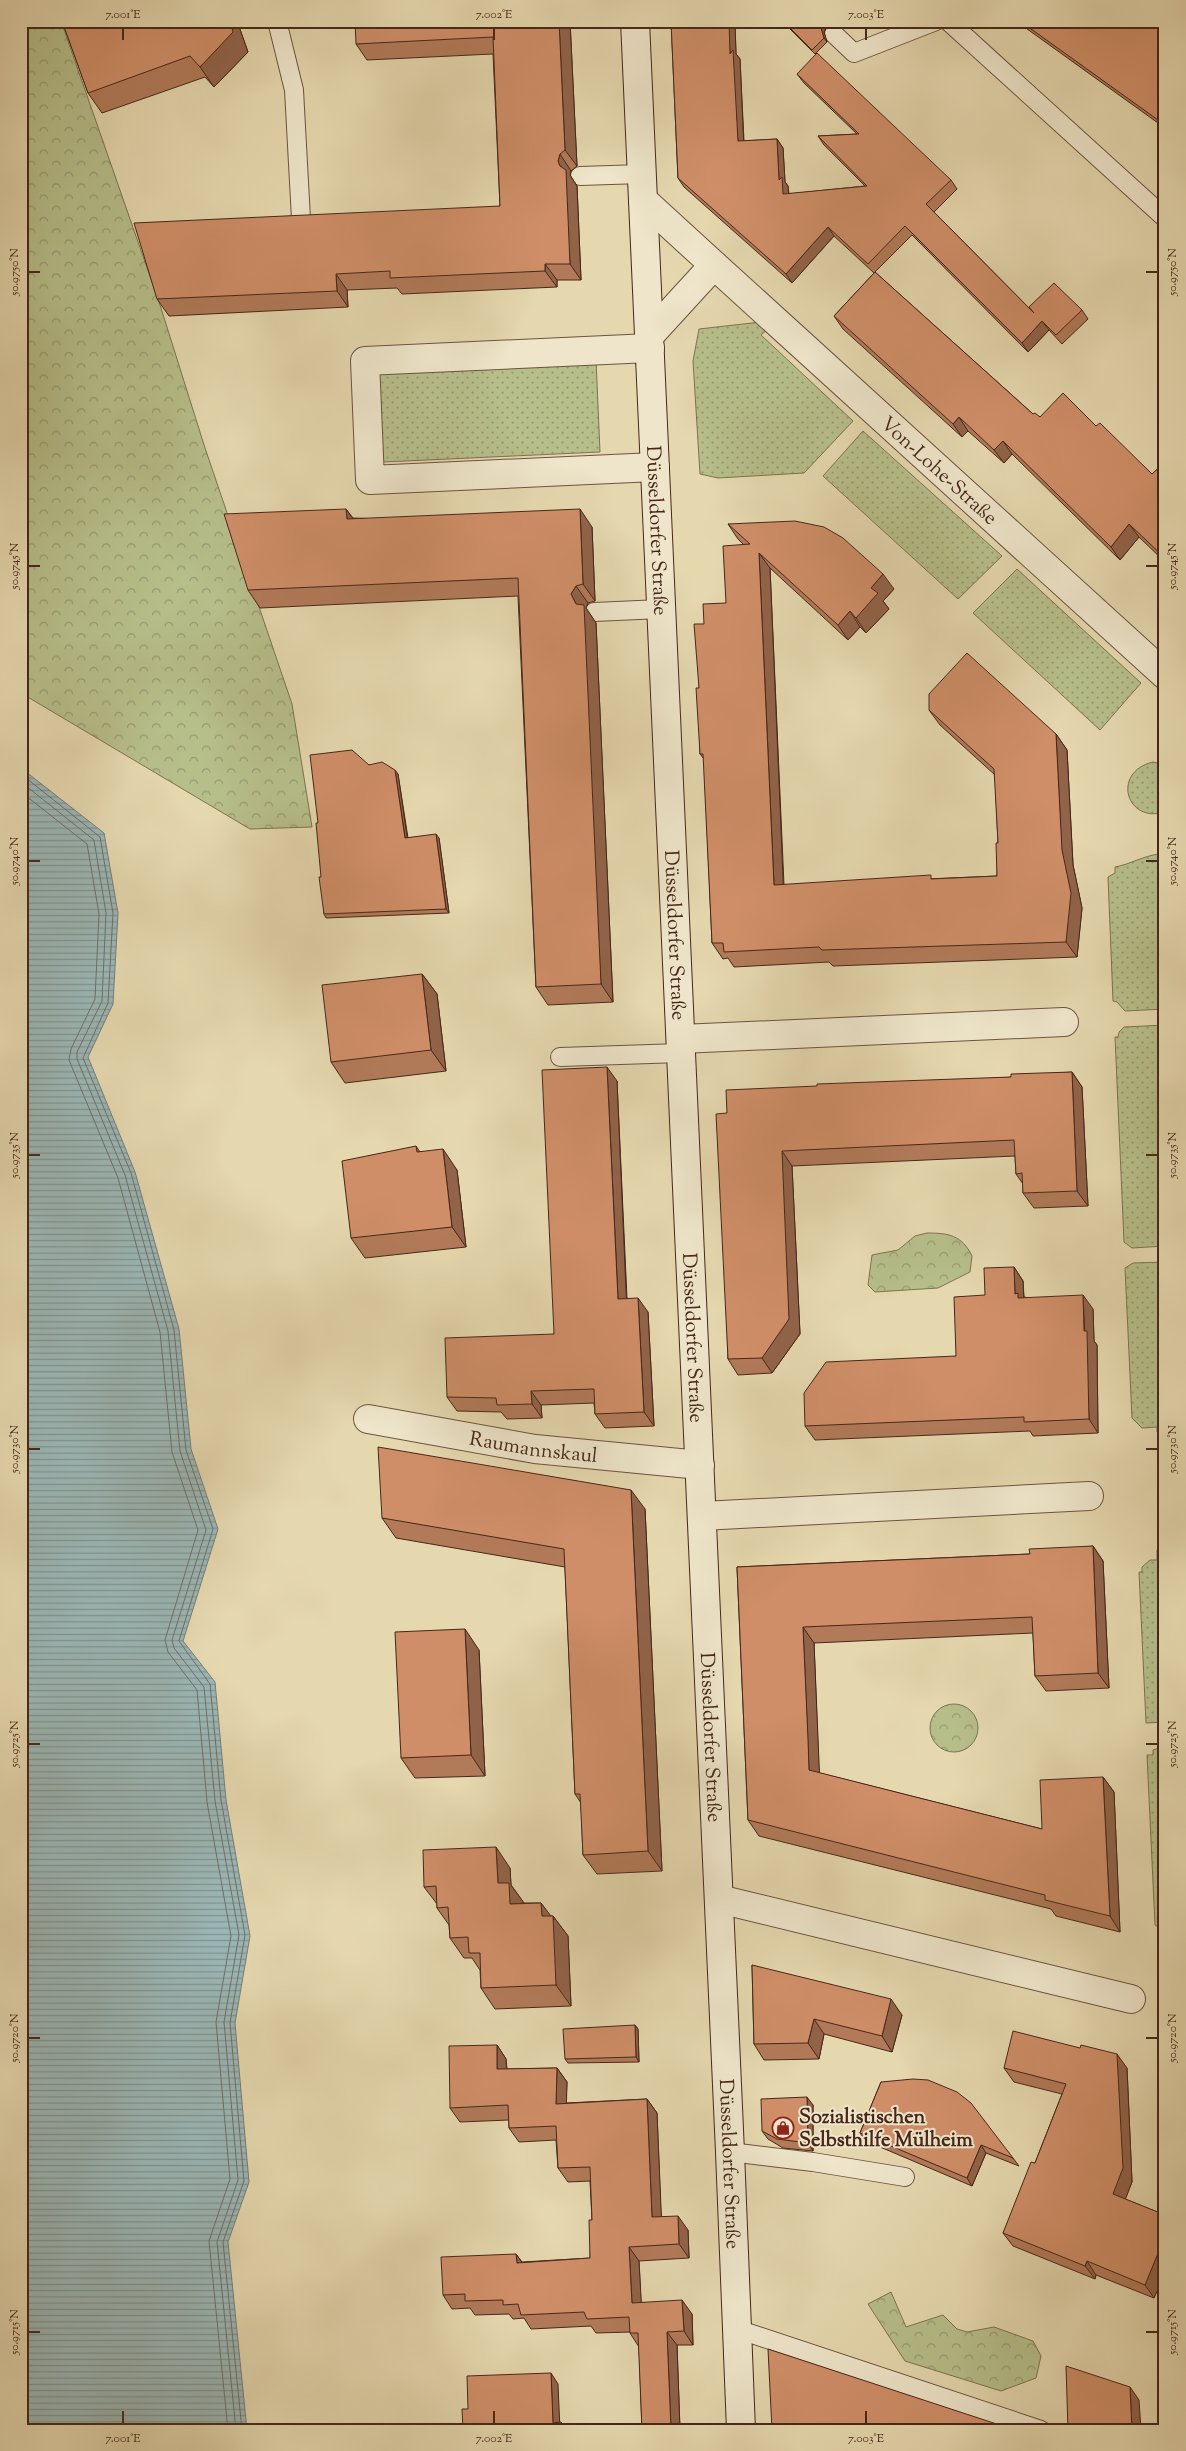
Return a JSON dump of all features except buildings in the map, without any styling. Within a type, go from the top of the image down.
[{"type":"street","name":"Düsseldorfer Straße","points":[[635,21],[741,2430]]},
{"type":"street","name":"Von-Lohe-Straße","points":[[643,187],[714,264],[1165,675]]},
{"type":"street","points":[[655,467],[370,480],[365,361],[649,342],[714,264]]},
{"type":"street","name":"Düsseldorfer Straße","points":[[681,1046],[1064,1022]]},
{"type":"street","name":"Raumannskaul","points":[[368,1419],[535,1450],[700,1465]]},
{"type":"street","points":[[702,1516],[1089,1496]]},
{"type":"street","points":[[718,1899],[1131,1999]]},
{"type":"lane","points":[[277,21],[294,90],[301,219]]},
{"type":"lane","points":[[834,34],[854,53],[936,21]]},
{"type":"lane","points":[[948,21],[1165,218]]},
{"type":"lane","points":[[580,176],[643,187]]},
{"type":"lane","points":[[594,612],[661,609]]},
{"type":"lane","points":[[560,1057],[681,1046]]},
{"type":"lane","points":[[730,2152],[813,2162],[905,2177]]},
{"type":"lane","points":[[737,2329],[1041,2430]]},
{"type":"green space","points":[[21,21],[61,21],[160,305],[205,448],[292,704],[312,827],[250,829],[21,693]]},
{"type":"green space","points":[[761,322],[768,329],[761,335],[853,421],[804,473],[718,478],[700,474],[693,361],[699,329]]},
{"type":"green space","points":[[596,360],[600,452],[383,462],[379,370]]},
{"type":"green space","points":[[863,431],[1002,556],[958,599],[823,476]]},
{"type":"green space","points":[[1017,569],[1141,683],[1100,730],[973,613]]},
{"type":"green space","points":[[1153,762],[1165,765],[1165,812],[1152,814],[1141,811],[1133,804],[1129,795],[1128,785],[1132,776],[1140,768]]},
{"type":"green space","points":[[1159,854],[1165,855],[1165,1009],[1125,1011],[1117,1002],[1113,1001],[1108,877],[1115,873],[1115,867]]},
{"type":"green space","points":[[1165,1025],[1165,1246],[1132,1248],[1124,1242],[1115,1037],[1118,1037],[1119,1032],[1124,1027]]},
{"type":"green space","points":[[927,1233],[948,1235],[959,1239],[972,1256],[970,1272],[938,1288],[875,1292],[868,1285],[872,1255],[898,1250],[915,1236]]},
{"type":"green space","points":[[1165,1262],[1165,1432],[1157,1432],[1157,1427],[1142,1428],[1132,1418],[1125,1268],[1133,1263]]},
{"type":"green space","points":[[1157,1550],[1165,1550],[1165,1722],[1146,1723],[1139,1572],[1142,1572],[1142,1567],[1150,1560],[1157,1560]]},
{"type":"green space","points":[[954,1704],[963,1706],[971,1711],[976,1719],[978,1728],[976,1737],[971,1745],[963,1750],[954,1752],[945,1750],[937,1745],[932,1737],[930,1728],[932,1719],[937,1711],[945,1706]]},
{"type":"green space","points":[[1165,1746],[1165,1931],[1155,1925],[1147,1755],[1153,1755],[1153,1750]]},
{"type":"green space","points":[[891,2292],[906,2327],[943,2315],[957,2329],[967,2332],[994,2327],[1033,2341],[1041,2356],[1036,2378],[1001,2391],[905,2361],[868,2304]]},
{"type":"water","points":[[21,768],[104,833],[118,913],[113,1004],[88,1057],[135,1172],[179,1329],[191,1449],[218,1529],[183,1641],[215,1682],[226,1800],[250,1936],[235,2023],[249,2182],[228,2242],[247,2430],[21,2430]]},
{"type":"place","name":"Sozialistischen Selbsthilfe Mülheim","points":[[783,2128]]}]
